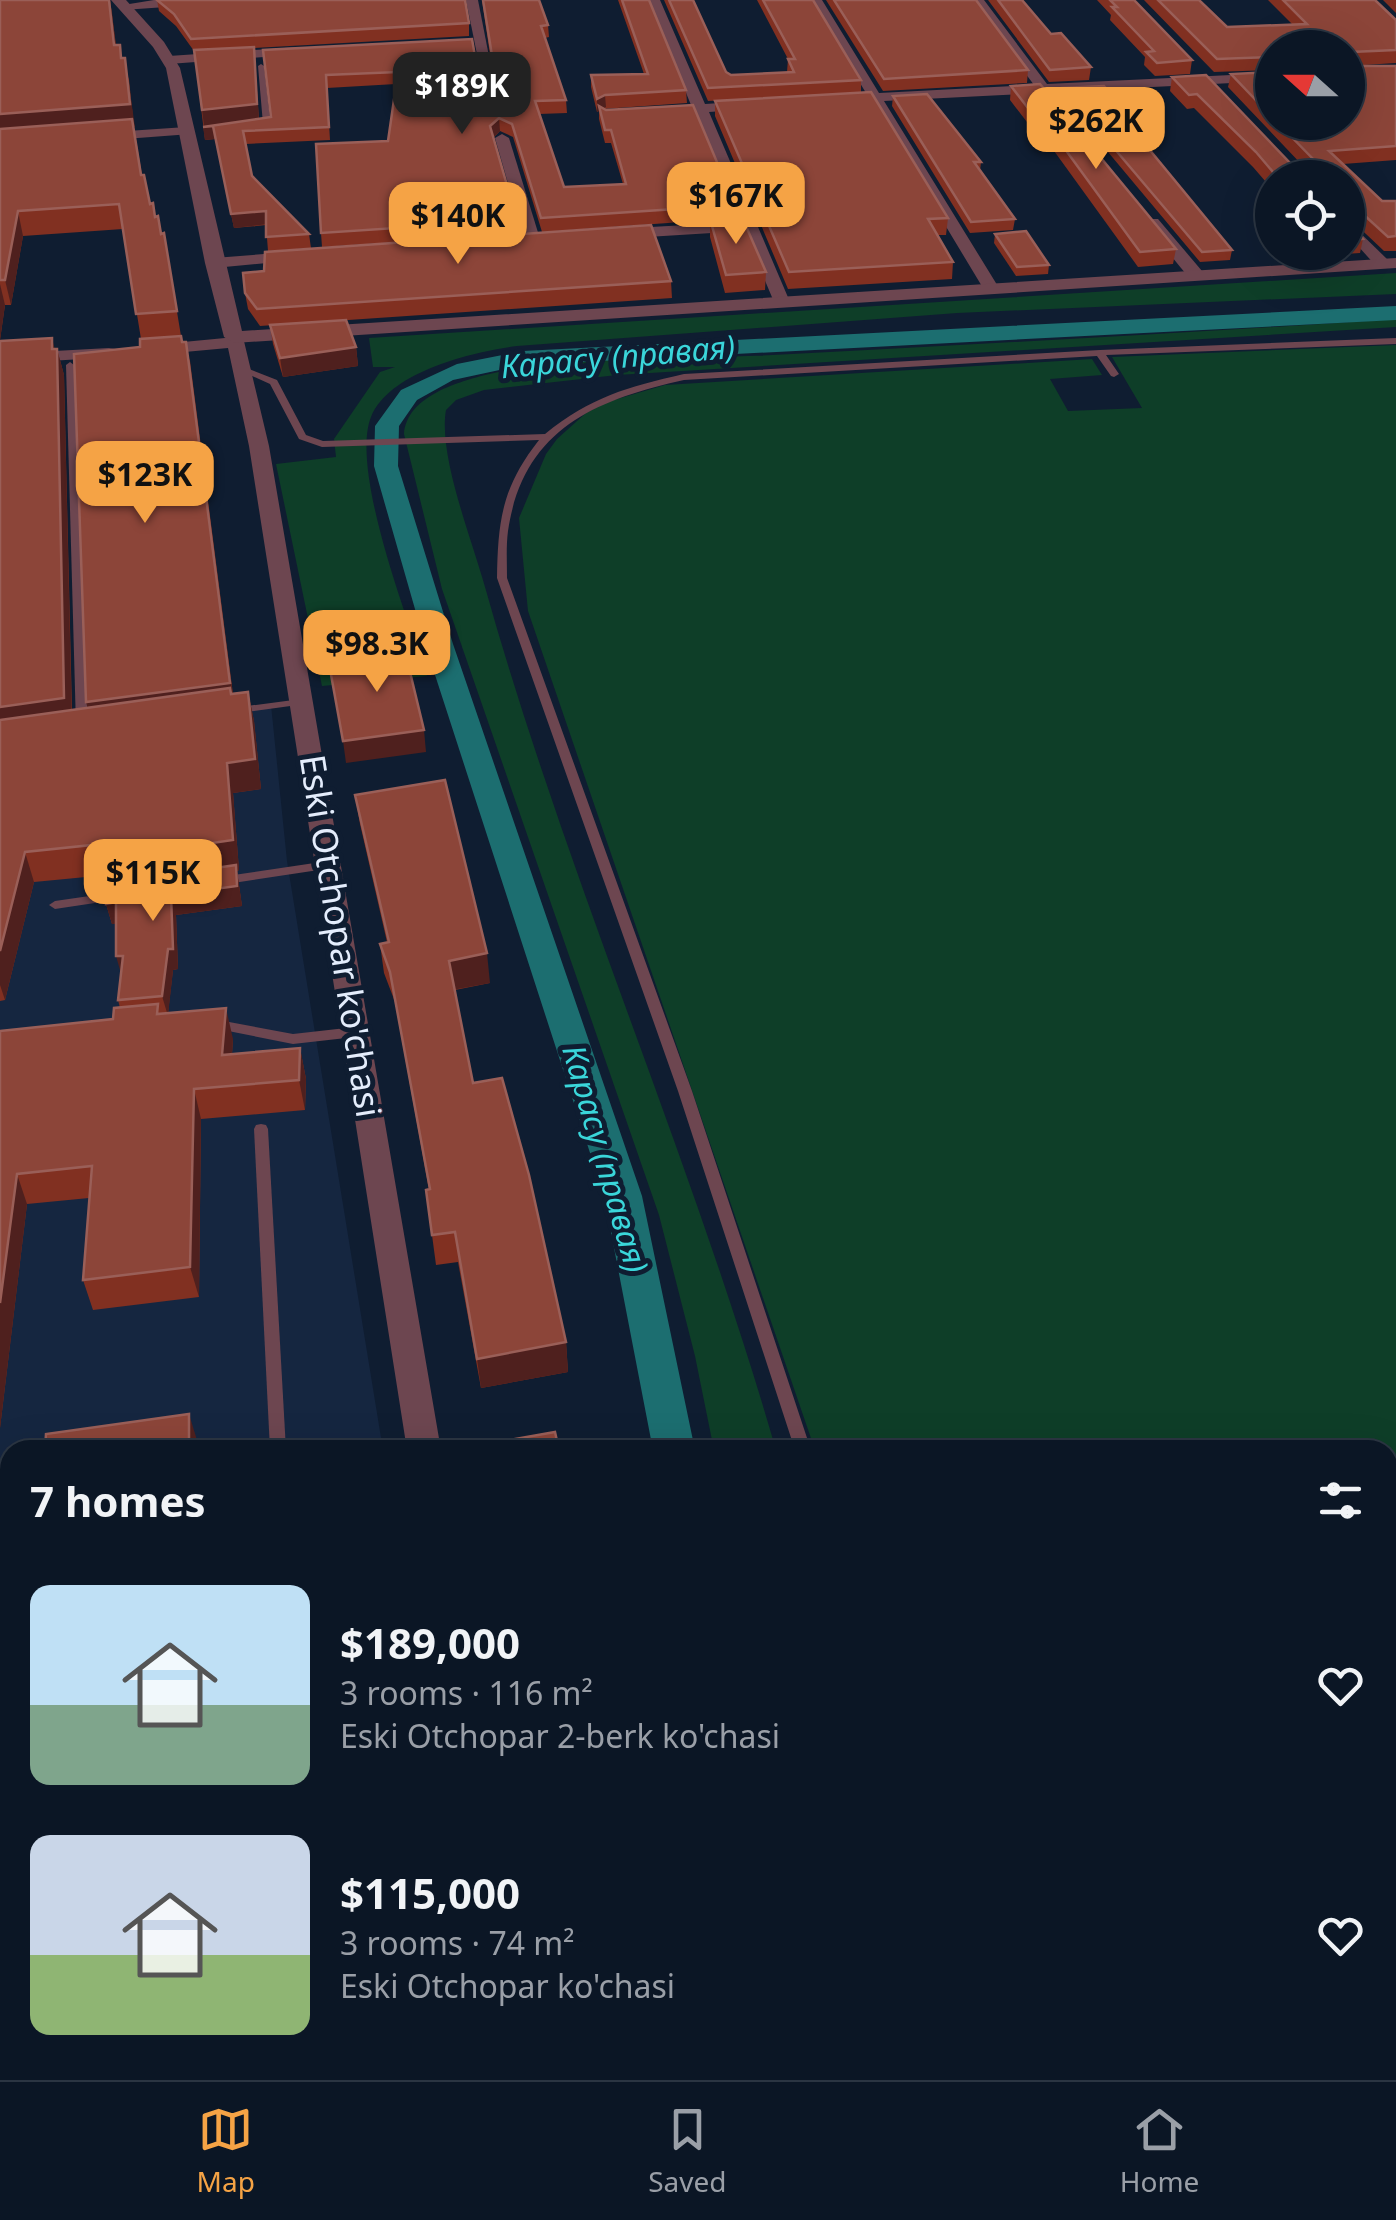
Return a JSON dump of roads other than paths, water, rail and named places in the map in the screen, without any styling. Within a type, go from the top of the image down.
[{"type":"street","points":[[120,3],[209,0]]},
{"type":"street","points":[[472,0],[488,74]]},
{"type":"street","points":[[654,0],[782,302]]},
{"type":"street","points":[[816,0],[990,288]]},
{"type":"street","points":[[977,0],[1054,102]]},
{"type":"street","name":"Eski Otchopar ko'chasi","points":[[120,3],[170,60],[192,132],[214,263],[259,446],[422,1440]]},
{"type":"street","points":[[462,44],[480,43]]},
{"type":"street","points":[[170,60],[311,50]]},
{"type":"street","points":[[1196,66],[1222,93]]},
{"type":"street","points":[[817,101],[1255,77]]},
{"type":"street","points":[[644,112],[778,104]]},
{"type":"street","points":[[77,139],[192,132]]},
{"type":"street","points":[[502,138],[532,239]]},
{"type":"street","points":[[1136,203],[1196,275]]},
{"type":"street","points":[[591,236],[750,226]]},
{"type":"street","points":[[512,240],[552,238]]},
{"type":"street","points":[[1365,241],[1390,264]]},
{"type":"street","points":[[214,263],[312,256]]},
{"type":"street","points":[[0,359],[235,339],[1390,264]]},
{"type":"lane","points":[[250,128],[267,126],[261,66]]},
{"type":"lane","points":[[800,1440],[685,1092],[502,578],[506,509],[525,466],[544,437],[599,400],[684,377],[1396,341]]},
{"type":"lane","points":[[1100,353],[1114,374]]},
{"type":"lane","points":[[70,365],[82,732]]},
{"type":"lane","points":[[241,370],[274,382],[302,438],[334,444],[544,437]]},
{"type":"lane","points":[[210,714],[301,702]]},
{"type":"lane","points":[[66,734],[101,730]]},
{"type":"lane","points":[[211,882],[328,864]]},
{"type":"lane","points":[[55,905],[133,894]]},
{"type":"lane","points":[[202,1024],[230,1025],[293,1039],[355,1032]]},
{"type":"lane","points":[[260,1129],[277,1440]]},
{"type":"waterway","name":"Карасу (правая)","points":[[672,1440],[623,1196],[439,644],[386,466],[386,431],[396,409],[409,395],[444,375],[523,358],[1396,313]]}]
